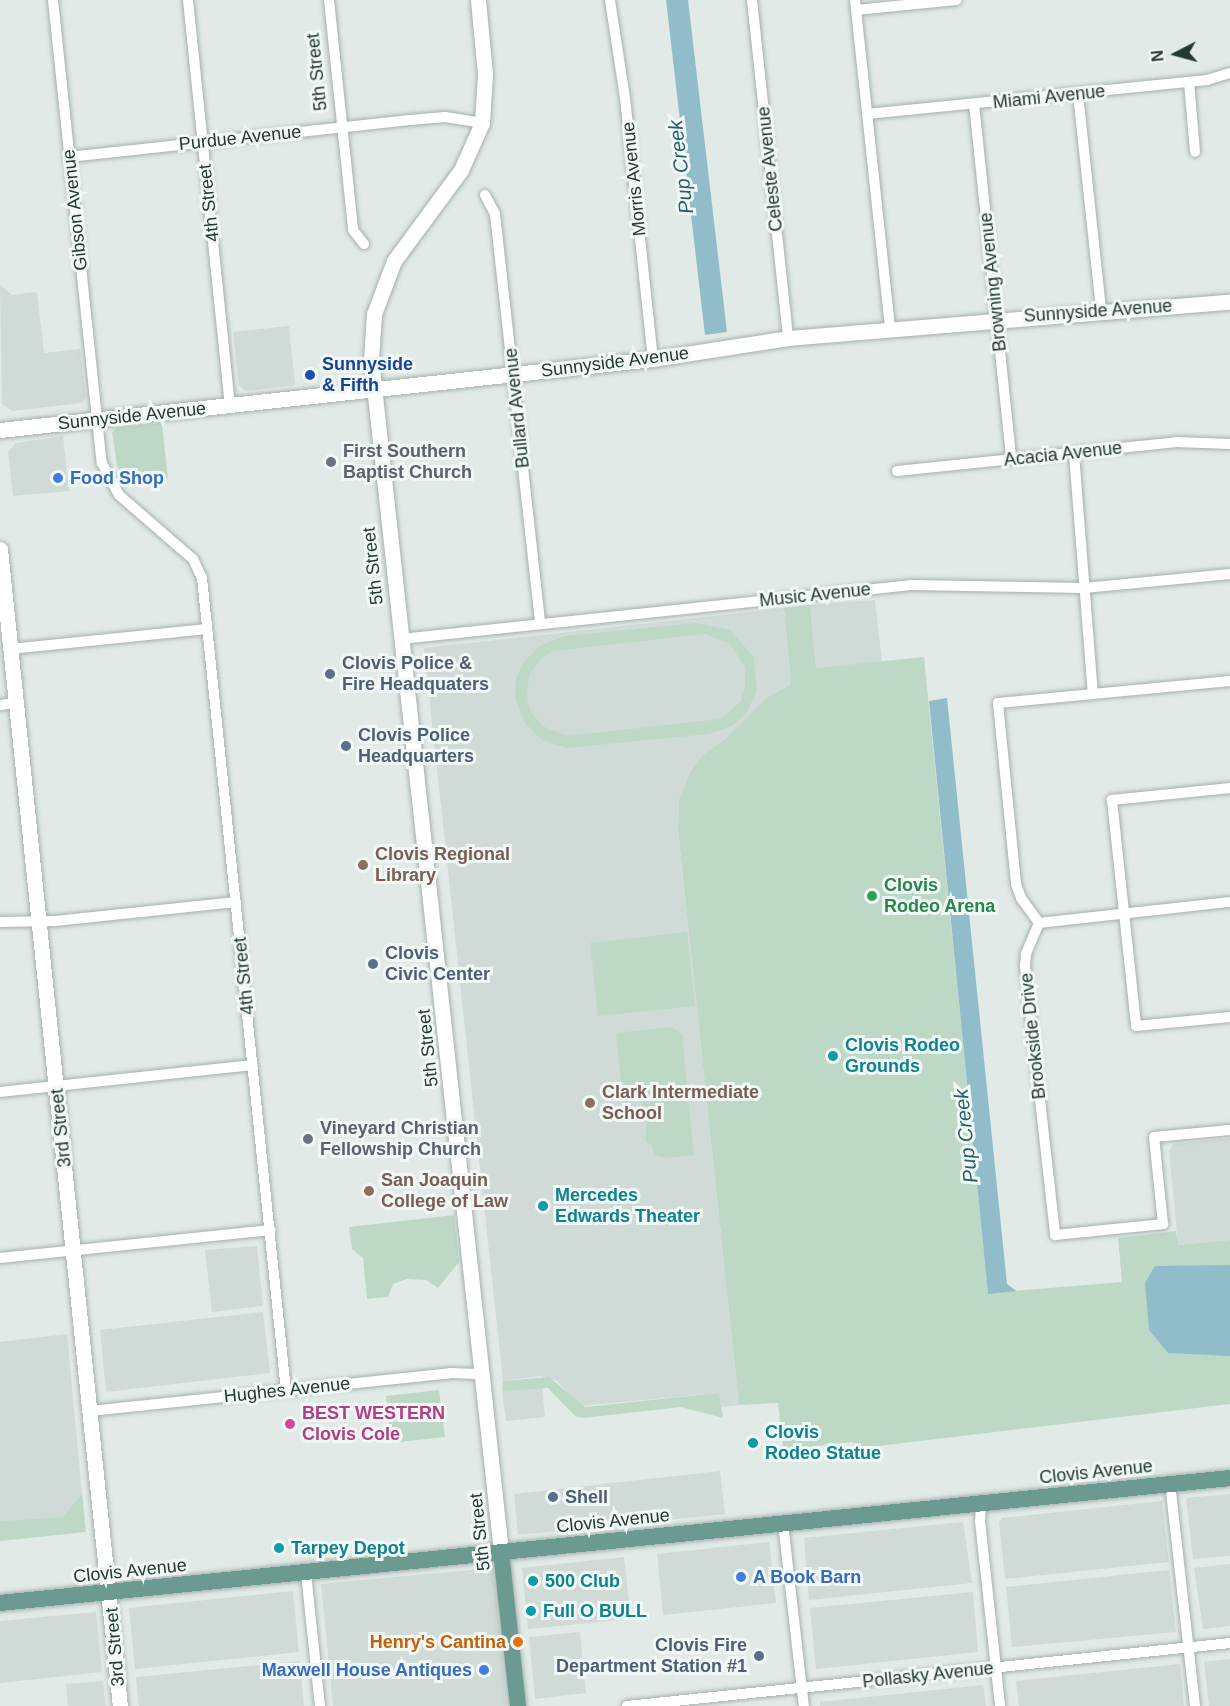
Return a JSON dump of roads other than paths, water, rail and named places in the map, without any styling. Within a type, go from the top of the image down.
[{"type":"main road","points":[[373,387],[371,337],[381,289],[411,233],[461,170],[482,123],[485,74],[478,0]]},
{"type":"main road","name":"Sunnyside Avenue","points":[[0,430],[230,406],[373,387],[513,375],[653,359],[788,338],[996,318],[1230,302]]},
{"type":"main road","name":"5th Street","points":[[373,387],[518,1706]]},
{"type":"main road","name":"3rd Street","points":[[0,549],[10,649],[8,704],[39,920],[120,1706]]},
{"type":"main road","name":"Clovis Avenue","points":[[0,1603],[1230,1478]]},
{"type":"street","name":"Gibson Avenue","points":[[53,0],[102,463],[114,490],[196,563]]},
{"type":"street","name":"4th Street","points":[[188,0],[230,406]]},
{"type":"street","name":"5th Street","points":[[329,0],[353,230],[364,244]]},
{"type":"street","name":"Morris Avenue","points":[[610,0],[625,98],[653,359]]},
{"type":"street","name":"Celeste Avenue","points":[[752,0],[788,338]]},
{"type":"street","points":[[890,328],[856,5],[957,0]]},
{"type":"street","name":"Miami Avenue","points":[[867,114],[1189,82],[1230,73]]},
{"type":"street","points":[[1189,82],[1196,152]]},
{"type":"street","points":[[1078,94],[1101,311]]},
{"type":"street","name":"Browning Avenue","points":[[974,104],[1011,459]]},
{"type":"street","name":"Purdue Avenue","points":[[69,157],[445,117],[482,123]]},
{"type":"street","name":"Bullard Avenue","points":[[485,195],[495,214],[540,624]]},
{"type":"street","name":"Acacia Avenue","points":[[897,471],[1176,442],[1230,444]]},
{"type":"street","points":[[1074,454],[1093,694]]},
{"type":"street","name":"4th Street","points":[[196,563],[202,578],[286,1391]]},
{"type":"street","name":"Music Avenue","points":[[401,639],[911,585],[1084,588],[1230,574]]},
{"type":"street","points":[[10,649],[207,628]]},
{"type":"street","points":[[1230,681],[998,703],[1016,884],[1021,898],[1039,923],[1230,902]]},
{"type":"street","points":[[1230,788],[1112,800],[1136,1026],[1230,1017]]},
{"type":"street","points":[[0,922],[236,902]]},
{"type":"street","name":"Brookside Drive","points":[[1039,923],[1026,954],[1025,966],[1055,1235],[1163,1224],[1154,1137],[1230,1130]]},
{"type":"street","points":[[0,1092],[253,1065]]},
{"type":"street","points":[[0,1258],[270,1230]]},
{"type":"street","name":"Hughes Avenue","points":[[90,1411],[450,1373],[483,1374]]},
{"type":"street","points":[[1170,1483],[1195,1706]]},
{"type":"street","points":[[981,1504],[1000,1706]]},
{"type":"street","points":[[783,1523],[804,1706]]},
{"type":"street","points":[[306,1573],[320,1706]]},
{"type":"street","name":"Pollasky Avenue","points":[[627,1706],[1230,1643]]},
{"type":"water","points":[[666,0],[688,0],[727,332],[705,335]]},
{"type":"water","points":[[947,698],[1007,1284],[1016,1291],[988,1294],[929,701]]},
{"type":"water","points":[[1230,1265],[1230,1356],[1168,1353],[1149,1330],[1145,1283],[1155,1266]]},
{"type":"place","name":"Sunnyside & Fifth","points":[[310,375]]},
{"type":"place","name":"First Southern Baptist Church","points":[[331,462]]},
{"type":"place","name":"Food Shop","points":[[58,478]]},
{"type":"place","name":"Clovis Police & Fire Headquaters","points":[[330,674]]},
{"type":"place","name":"Clovis Police Headquarters","points":[[346,746]]},
{"type":"place","name":"Clovis Regional Library","points":[[363,865]]},
{"type":"place","name":"Clovis Rodeo Arena","points":[[872,896]]},
{"type":"place","name":"Clovis Civic Center","points":[[373,964]]},
{"type":"place","name":"Clovis Rodeo Grounds","points":[[833,1056]]},
{"type":"place","name":"Clark Intermediate School","points":[[590,1103]]},
{"type":"place","name":"Vineyard Christian Fellowship Church","points":[[308,1139]]},
{"type":"place","name":"San Joaquin College of Law","points":[[369,1191]]},
{"type":"place","name":"Mercedes Edwards Theater","points":[[543,1206]]},
{"type":"place","name":"BEST WESTERN Clovis Cole","points":[[290,1424]]},
{"type":"place","name":"Clovis Rodeo Statue","points":[[753,1443]]},
{"type":"place","name":"Shell","points":[[553,1497]]},
{"type":"place","name":"Tarpey Depot","points":[[279,1548]]},
{"type":"place","name":"A Book Barn","points":[[741,1577]]},
{"type":"place","name":"500 Club","points":[[533,1581]]},
{"type":"place","name":"Full O BULL","points":[[531,1611]]},
{"type":"place","name":"Henry's Cantina","points":[[518,1642]]},
{"type":"place","name":"Clovis Fire Department Station #1","points":[[759,1656]]},
{"type":"place","name":"Maxwell House Antiques","points":[[484,1670]]},
{"type":"water label","name":"Pup Creek","points":[[681,167]]},
{"type":"water label","name":"Pup Creek","points":[[966,1136]]}]
